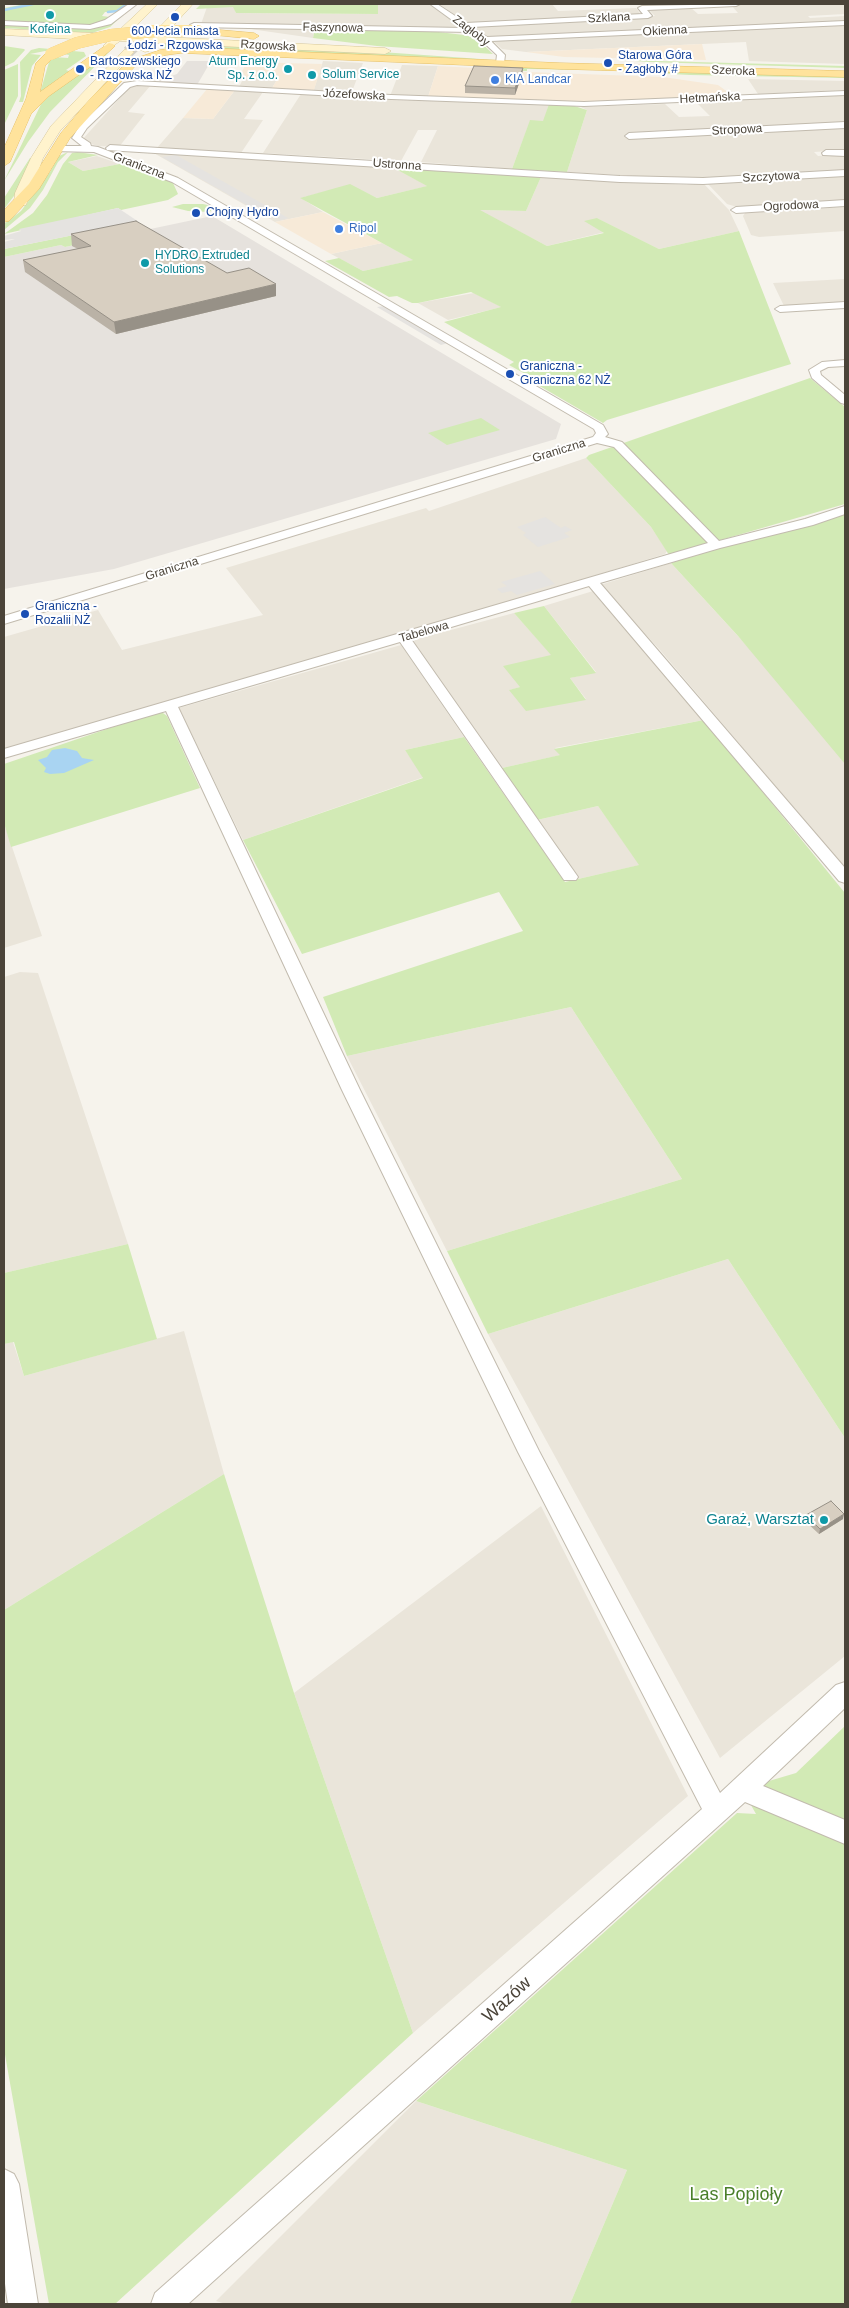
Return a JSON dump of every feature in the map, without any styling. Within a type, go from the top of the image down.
[{"type":"main road","points":[[142,37],[153,4]]},
{"type":"main road","points":[[142,37],[165,4]]},
{"type":"main road","points":[[24,118],[45,93],[95,58],[121,50],[142,37],[176,4]]},
{"type":"main road","points":[[22,162],[52,118],[121,50],[142,37],[164,30],[188,4]]},
{"type":"main road","points":[[4,162],[32,99],[40,66],[51,54],[76,43],[111,35],[196,28],[385,52]]},
{"type":"main road","points":[[164,30],[167,35],[174,38],[209,43]]},
{"type":"main road","name":"Rzgowska","points":[[4,32],[71,36],[121,50]]},
{"type":"main road","points":[[71,36],[104,34],[142,37]]},
{"type":"main road","name":"Rzgowska","points":[[142,37],[181,50],[501,61]]},
{"type":"main road","name":"Rzgowska","points":[[4,39],[121,50],[142,37],[209,43],[385,52],[501,61]]},
{"type":"main road","points":[[59,43],[89,49],[95,53],[95,58]]},
{"type":"main road","points":[[121,50],[154,54],[181,50]]},
{"type":"main road","points":[[4,218],[21,202],[44,171],[56,149],[82,113],[121,50]]},
{"type":"main road","points":[[21,202],[22,193],[37,158],[55,129],[121,50]]},
{"type":"main road","name":"Szeroka","points":[[501,61],[845,70]]},
{"type":"main road","name":"Szeroka","points":[[501,61],[845,74]]},
{"type":"street","points":[[4,23],[70,28],[95,26],[108,22],[133,4]]},
{"type":"street","name":"Zagłoby","points":[[433,4],[485,39],[502,55],[501,61]]},
{"type":"street","name":"Szklana","points":[[465,25],[648,16],[642,8],[736,4]]},
{"type":"street","points":[[813,16],[845,15]]},
{"type":"street","name":"Okienna","points":[[485,39],[845,23]]},
{"type":"street","name":"Faszynowa","points":[[196,28],[473,30]]},
{"type":"street","name":"Józefowska","points":[[91,149],[76,138],[95,114],[127,85],[134,83],[391,97],[576,104]]},
{"type":"street","name":"Hetmańska","points":[[576,104],[845,92]]},
{"type":"street","name":"Stropowa","points":[[629,136],[845,125]]},
{"type":"street","name":"Ustronna","points":[[91,149],[114,148],[620,179],[697,181]]},
{"type":"street","name":"Graniczna","points":[[4,620],[598,439],[602,434],[599,427],[220,206],[151,169],[91,149],[56,149]]},
{"type":"street","points":[[826,154],[845,152]]},
{"type":"street","name":"Szczytowa","points":[[697,181],[845,173]]},
{"type":"street","name":"Ogrodowa","points":[[736,210],[845,203]]},
{"type":"street","points":[[780,309],[845,305]]},
{"type":"street","points":[[845,363],[826,364],[814,370],[816,376],[845,401]]},
{"type":"street","points":[[598,439],[618,444],[659,484],[716,545]]},
{"type":"street","name":"Tabelowa","points":[[4,754],[593,583],[716,545],[810,522],[845,510]]},
{"type":"street","points":[[593,583],[845,878]]},
{"type":"street","points":[[404,638],[570,877]]},
{"type":"street","points":[[170,705],[352,1090],[521,1434],[717,1812]]},
{"type":"street","name":"Wazów","points":[[166,2304],[717,1812],[845,1692]]},
{"type":"street","points":[[742,1789],[845,1832]]},
{"type":"street","points":[[4,2184],[24,2304]]},
{"type":"shaded area","points":[[378,4],[429,4],[466,29],[201,24],[207,7],[234,7],[236,13],[378,14]]},
{"type":"shaded area","points":[[439,4],[552,4],[558,11],[636,8],[642,16],[616,18],[655,16],[649,10],[653,8],[690,7],[698,14],[738,13],[731,5],[845,4],[845,14],[808,16],[810,18],[845,16],[845,22],[489,38]]},
{"type":"shaded area","points":[[845,25],[845,64],[749,61],[746,42],[526,52],[502,49],[492,40]]},
{"type":"shaded area","points":[[236,27],[315,28],[313,38]]},
{"type":"shaded area","points":[[702,44],[706,60],[564,57],[526,52]]},
{"type":"shaded area","points":[[187,61],[211,61],[197,85],[157,81],[177,74]]},
{"type":"shaded area","points":[[323,61],[363,63],[351,94],[313,92]]},
{"type":"shaded area","points":[[247,62],[322,64],[314,90],[272,88],[278,78],[239,77]]},
{"type":"shaded area","points":[[402,65],[438,66],[428,97],[390,96]]},
{"type":"shaded area","points":[[438,66],[475,68],[474,70],[663,77],[718,85],[732,95],[585,102],[428,97]]},
{"type":"shaded area","points":[[244,77],[278,78],[271,90],[239,87]]},
{"type":"shaded area","points":[[748,79],[845,81],[845,90],[758,94]]},
{"type":"shaded area","points":[[138,85],[151,85],[128,112],[145,114],[119,147],[98,146],[81,141],[129,88]]},
{"type":"shaded area","points":[[207,89],[235,90],[213,119],[183,118]]},
{"type":"shaded area","points":[[235,90],[263,92],[244,119],[263,120],[241,153],[156,149],[183,118],[213,119]]},
{"type":"shaded area","points":[[301,94],[390,100],[549,104],[544,121],[530,121],[512,169],[421,162],[437,130],[418,130],[401,161],[263,153]]},
{"type":"shaded area","points":[[845,95],[845,123],[626,134],[630,137],[845,126],[845,150],[814,152],[818,156],[845,154],[845,170],[688,179],[567,172],[587,110],[581,107],[665,104],[679,117],[710,116],[696,102]]},
{"type":"shaded area","points":[[152,152],[392,167],[428,186],[377,198],[350,185],[301,198],[323,212],[275,222]]},
{"type":"shaded area","points":[[176,155],[288,218],[281,220],[275,216],[268,217],[162,157]]},
{"type":"shaded area","points":[[97,156],[120,164],[83,171],[68,162]]},
{"type":"shaded area","points":[[845,176],[845,200],[737,207],[727,204],[707,183]]},
{"type":"shaded area","points":[[541,177],[686,185],[703,183],[729,210],[739,231],[659,249],[597,218],[605,232],[547,246],[478,210],[526,211]]},
{"type":"shaded area","points":[[845,207],[845,231],[759,237],[751,235],[743,216],[745,213]]},
{"type":"shaded area","points":[[118,208],[139,222],[4,249],[4,242],[15,239],[4,240],[4,236],[21,231],[19,229]]},
{"type":"shaded area","points":[[323,212],[382,243],[331,254],[275,222]]},
{"type":"shaded area","points":[[212,216],[561,424],[556,439],[114,569],[4,589],[4,257],[61,245],[65,247]]},
{"type":"shaded area","points":[[382,243],[414,260],[363,271],[331,254]]},
{"type":"shaded area","points":[[845,279],[845,302],[784,306],[773,283]]},
{"type":"shaded area","points":[[474,293],[502,307],[448,320],[418,303]]},
{"type":"shaded area","points":[[384,306],[448,343],[441,345],[377,307]]},
{"type":"shaded area","points":[[586,458],[651,527],[667,551],[665,554],[506,603],[4,750],[4,637],[98,610],[122,650],[263,615],[226,568],[426,508],[429,511]]},
{"type":"shaded area","points":[[545,517],[561,528],[565,526],[572,530],[564,533],[570,537],[538,547],[523,535],[526,533],[517,527]]},
{"type":"shaded area","points":[[671,563],[845,753],[845,868],[660,650],[600,585]]},
{"type":"shaded area","points":[[540,571],[555,584],[517,595],[511,591],[502,593],[497,589],[507,586],[501,582]]},
{"type":"shaded area","points":[[593,591],[704,720],[555,748],[561,755],[502,768],[410,641],[514,613],[552,655],[520,687],[510,690],[586,699],[570,678],[596,672],[544,606]]},
{"type":"shaded area","points":[[401,645],[464,737],[405,750],[424,777],[243,840],[179,708]]},
{"type":"shaded area","points":[[598,806],[640,865],[578,879],[537,820]]},
{"type":"shaded area","points":[[4,823],[42,936],[4,948]]},
{"type":"shaded area","points":[[20,972],[38,973],[128,1244],[4,1273],[4,977]]},
{"type":"shaded area","points":[[571,1007],[682,1179],[447,1251],[347,1056]]},
{"type":"shaded area","points":[[728,1259],[845,1438],[845,1656],[720,1758],[488,1334]]},
{"type":"shaded area","points":[[184,1331],[224,1474],[4,1610],[4,1344],[13,1342],[24,1376]]},
{"type":"shaded area","points":[[541,1506],[688,1796],[413,2033],[294,1693]]},
{"type":"shaded area","points":[[416,2101],[627,2170],[570,2304],[226,2304],[216,2301]]},
{"type":"green space","points":[[26,4],[129,4],[118,12],[105,12],[102,16],[110,17],[91,25],[55,26],[4,22],[4,8]]},
{"type":"green space","points":[[201,4],[378,4],[378,14],[236,13],[233,7],[196,9]]},
{"type":"green space","points":[[125,13],[110,27],[92,33],[4,28],[4,25],[67,29],[91,28]]},
{"type":"green space","points":[[315,28],[430,31],[464,35],[476,38],[493,54],[377,46],[313,38]]},
{"type":"green space","points":[[166,42],[381,52],[495,60],[161,48]]},
{"type":"green space","points":[[4,46],[25,50],[14,62],[4,67]]},
{"type":"green space","points":[[39,48],[84,52],[86,56],[66,70],[69,71],[40,93],[49,62],[54,57],[68,58],[69,55],[45,51],[30,54],[41,55],[32,66],[23,102],[19,102],[21,96],[20,62],[31,50]]},
{"type":"green space","points":[[110,51],[50,112],[28,142],[4,181],[44,98]]},
{"type":"green space","points":[[621,60],[845,66],[845,68],[649,62]]},
{"type":"green space","points":[[18,64],[18,96],[4,125],[4,70]]},
{"type":"green space","points":[[504,66],[845,76],[845,78],[690,75],[599,70],[527,69],[527,71],[519,71],[503,68]]},
{"type":"green space","points":[[549,104],[571,105],[587,110],[567,172],[512,169],[530,120],[543,121]]},
{"type":"green space","points":[[68,152],[58,162],[43,190],[30,208],[4,230],[4,224],[21,211],[50,172],[59,156]]},
{"type":"green space","points":[[72,153],[98,155],[68,162],[83,171],[125,163],[173,183],[178,194],[168,200],[121,210],[118,208],[4,234],[33,213],[47,195],[63,164]]},
{"type":"green space","points":[[30,158],[33,158],[17,192],[4,209],[4,198]]},
{"type":"green space","points":[[392,167],[541,177],[526,211],[480,210],[547,246],[604,233],[584,221],[597,218],[659,249],[739,231],[791,364],[607,420],[603,423],[526,378],[529,376],[509,365],[514,362],[444,322],[501,307],[471,292],[418,303],[412,303],[397,296],[389,297],[325,261],[339,258],[363,271],[413,260],[300,198],[350,184],[377,198],[427,186]]},
{"type":"green space","points":[[183,204],[203,204],[212,206],[214,209],[209,212],[188,211],[172,207]]},
{"type":"green space","points":[[108,228],[121,235],[4,257],[4,249]]},
{"type":"green space","points":[[810,378],[845,407],[845,504],[669,555],[651,527],[586,458],[589,455]]},
{"type":"green space","points":[[481,418],[500,430],[447,445],[428,433]]},
{"type":"green space","points":[[845,508],[845,764],[738,636],[671,563]]},
{"type":"green space","points":[[544,606],[596,673],[570,678],[586,700],[526,711],[509,690],[520,687],[503,666],[551,655],[514,613]]},
{"type":"green space","points":[[154,713],[163,713],[167,716],[200,788],[11,847],[4,823],[4,764]]},
{"type":"green space","points":[[704,720],[845,893],[845,1438],[728,1259],[488,1334],[447,1251],[682,1179],[571,1007],[347,1056],[323,997],[523,931],[499,892],[302,954],[243,840],[423,778],[405,750],[464,737],[565,882],[639,865],[598,806],[537,820],[502,768],[560,755],[554,749]]},
{"type":"green space","points":[[128,1244],[157,1339],[24,1376],[14,1342],[4,1344],[4,1273]]},
{"type":"green space","points":[[224,1474],[294,1693],[413,2033],[115,2304],[49,2304],[4,2049],[4,1610]]},
{"type":"green space","name":"Las Popioły","points":[[845,1726],[845,2304],[570,2304],[627,2170],[416,2101],[737,1813],[756,1814],[742,1789],[796,1773]]},
{"type":"water","points":[[65,748],[77,751],[82,758],[94,760],[64,773],[50,774],[44,772],[46,768],[38,760],[47,757],[52,750]]},
{"type":"building","name":"KIA Landcar","points":[[474,66],[523,68],[515,88],[465,86]]},
{"type":"building","points":[[136,221],[227,273],[249,268],[276,284],[114,322],[23,260],[91,246],[71,234]]},
{"type":"building","name":"Garaż, Warsztat","points":[[831,1501],[844,1514],[820,1529],[806,1515]]},
{"type":"waterway","points":[[4,10],[33,4]]},
{"type":"waterway","points":[[108,12],[117,11],[127,4]]},
{"type":"tunnel","points":[[128,52],[145,36]]},
{"type":"place","name":"Kofeina","points":[[50,15]]},
{"type":"place","name":"600-lecia miasta Łodzi - Rzgowska","points":[[175,17]]},
{"type":"place","name":"Starowa Góra - Zagłoby #","points":[[608,63]]},
{"type":"place","name":"Bartoszewskiego - Rzgowska NŻ","points":[[80,69]]},
{"type":"place","name":"Atum Energy Sp. z o.o.","points":[[288,69]]},
{"type":"place","name":"Solum Service","points":[[312,75]]},
{"type":"place","name":"KIA Landcar","points":[[495,80]]},
{"type":"place","name":"Chojny Hydro","points":[[196,213]]},
{"type":"place","name":"Ripol","points":[[339,229]]},
{"type":"place","name":"HYDRO Extruded Solutions","points":[[145,263]]},
{"type":"place","name":"Graniczna - Graniczna 62 NŻ","points":[[510,374]]},
{"type":"place","name":"Graniczna - Rozalii NŻ","points":[[25,614]]},
{"type":"place","name":"Garaż, Warsztat","points":[[824,1520]]}]
